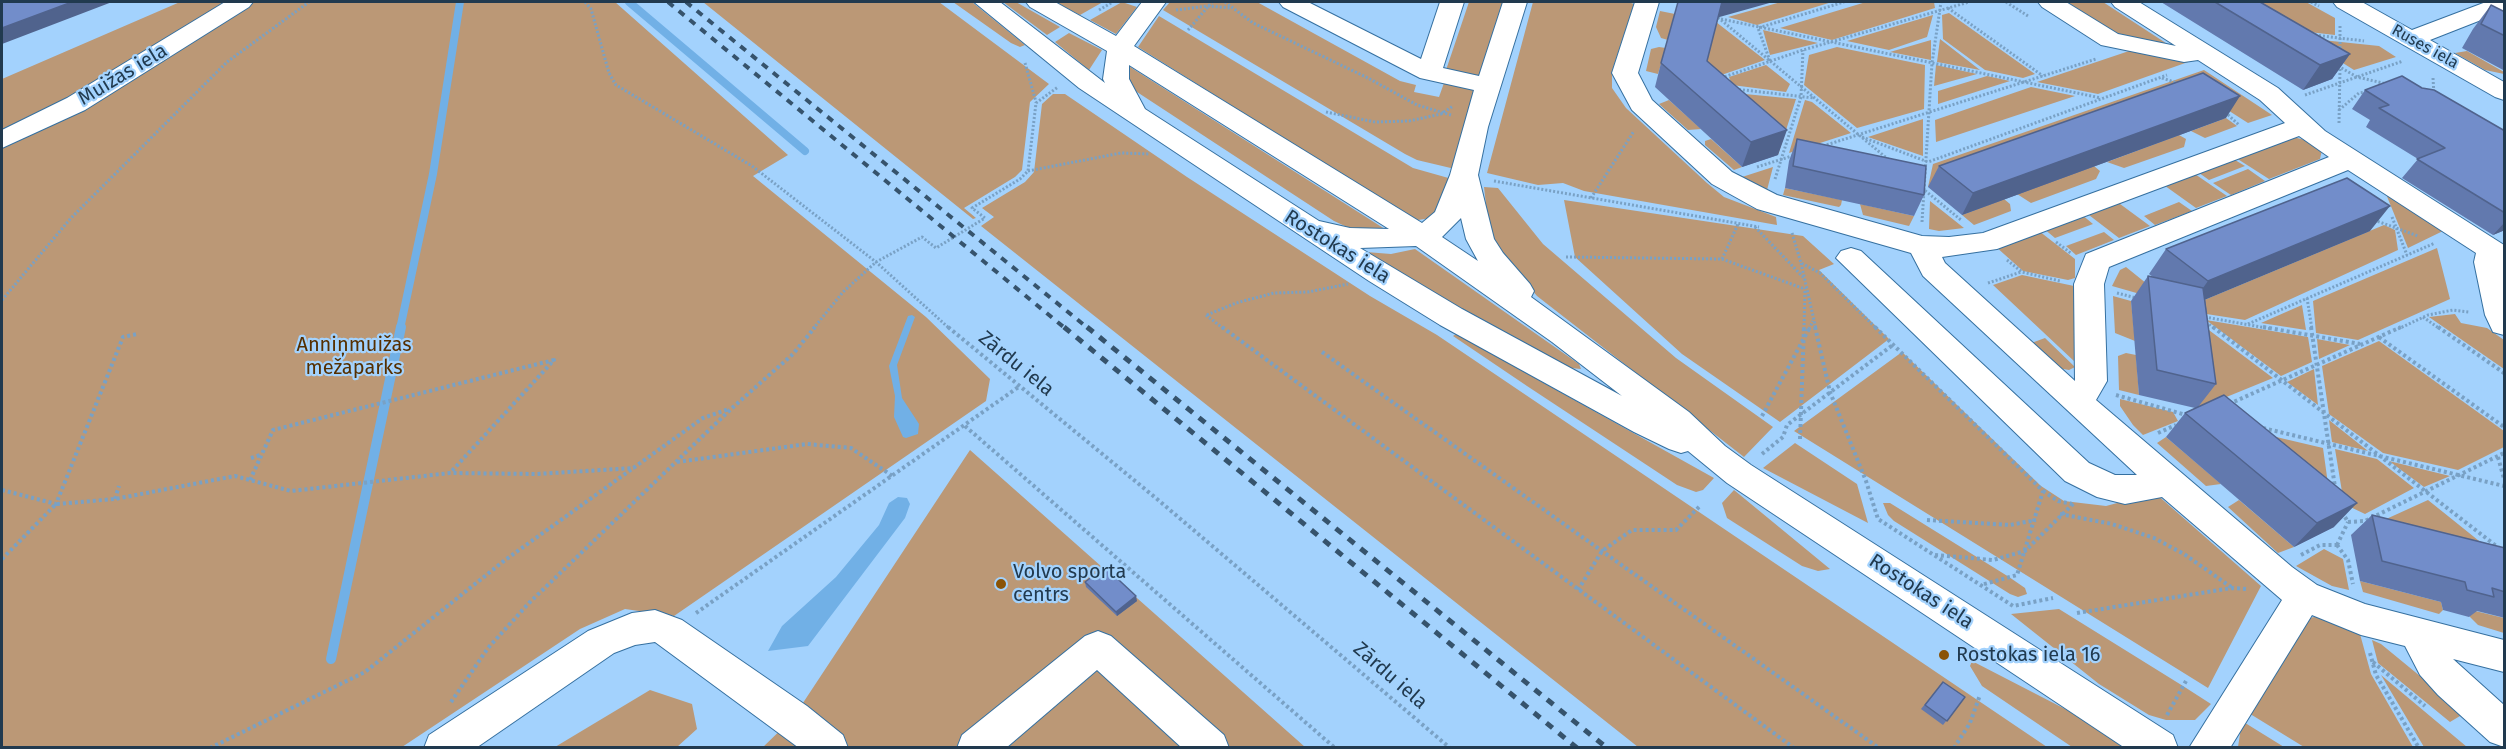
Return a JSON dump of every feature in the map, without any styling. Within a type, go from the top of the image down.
[{"type":"street","name":"Muižas iela","points":[[2,140],[76,104],[241,2]]},
{"type":"street","name":"Rostokas iela","points":[[986,2],[1088,83],[1296,221],[1451,317],[1645,423],[1713,455],[2159,747]]},
{"type":"street","name":"Rostokas iela","points":[[1038,2],[1120,48],[1421,236],[1563,334],[1678,421],[1713,455]]},
{"type":"street","points":[[1292,2],[1429,73],[1490,86]]},
{"type":"street","points":[[1429,73],[1452,2]]},
{"type":"street","points":[[1515,2],[1475,127],[1480,239],[1492,261],[1563,334]]},
{"type":"street","points":[[1646,2],[1625,73],[1641,104],[1722,178],[1767,202],[1949,247],[1987,242],[2304,125]]},
{"type":"street","points":[[2050,2],[2110,40],[2184,55],[2202,52]]},
{"type":"street","points":[[2123,2],[2269,94],[2316,136],[2498,253],[2488,262],[2502,320]]},
{"type":"street","points":[[2410,48],[2505,3]]},
{"type":"street","points":[[1136,116],[1116,79],[1120,48],[1161,6]]},
{"type":"street","name":"Ruses iela","points":[[2343,10],[2410,48],[2505,92]]},
{"type":"street","points":[[2079,403],[2088,390],[2092,374],[2090,277],[2096,261],[2350,159]]},
{"type":"street","points":[[1296,221],[1349,238],[1388,239],[1421,236],[1434,229],[1447,217],[1478,178]]},
{"type":"street","points":[[1922,239],[1930,263],[1945,280],[2079,403],[2279,578],[2304,596],[2338,612],[2505,656]]},
{"type":"street","points":[[1851,258],[2077,471],[2109,486],[2136,489],[2168,481]]},
{"type":"street","points":[[2208,747],[2304,596]]},
{"type":"street","points":[[443,747],[601,642],[632,629],[655,626],[669,631],[793,718],[829,747]]},
{"type":"street","points":[[2417,633],[2421,645],[2445,676],[2505,729]]},
{"type":"street","points":[[976,747],[1098,647],[1210,747]]},
{"type":"path","points":[[2,300],[71,218],[227,62],[309,2]]},
{"type":"path","name":"Zārdu iela","points":[[585,2],[591,9],[609,73],[616,85],[752,166],[876,262],[976,352],[1166,506],[1450,747]]},
{"type":"path","points":[[1188,30],[1212,2]]},
{"type":"path","points":[[1225,2],[1253,23],[1368,78],[1417,105],[1441,114]]},
{"type":"path","points":[[1758,28],[1844,2]]},
{"type":"path","points":[[1922,239],[1932,63],[1941,2]]},
{"type":"path","points":[[1711,81],[1803,50],[1969,2]]},
{"type":"path","points":[[1161,6],[1232,8]]},
{"type":"path","points":[[1947,8],[2043,76]]},
{"type":"path","points":[[2343,10],[2340,38],[2341,82],[2338,140],[2350,159]]},
{"type":"path","points":[[1712,13],[1892,163]]},
{"type":"path","points":[[1708,16],[2101,98]]},
{"type":"path","points":[[1758,28],[1770,62]]},
{"type":"path","points":[[2305,34],[2372,42]]},
{"type":"path","points":[[1814,149],[2138,46]]},
{"type":"path","points":[[2300,96],[2356,77],[2410,48]]},
{"type":"path","points":[[1773,186],[1801,97],[1803,50]]},
{"type":"path","points":[[1022,55],[1036,103],[1028,171]]},
{"type":"path","points":[[2330,61],[2356,77],[2394,86],[2385,88]]},
{"type":"path","points":[[1858,135],[1928,162],[2101,98],[2161,77],[2173,73],[2181,85],[2161,77]]},
{"type":"path","points":[[1036,103],[1061,85]]},
{"type":"path","points":[[1326,112],[1375,122],[1409,121],[1441,114],[1477,91],[1490,86]]},
{"type":"path","points":[[1734,88],[1815,99]]},
{"type":"path","points":[[2339,110],[2359,93],[2376,90]]},
{"type":"path","points":[[2424,92],[2444,99]]},
{"type":"path","points":[[1591,198],[1647,110]]},
{"type":"path","points":[[2221,110],[2230,116]]},
{"type":"path","points":[[448,710],[451,700],[488,648],[529,603],[732,408],[794,354],[843,292],[876,262],[922,237],[936,248],[985,218],[972,208],[1020,179],[1028,171],[1121,153],[1158,155]]},
{"type":"path","points":[[1722,178],[1803,153]]},
{"type":"path","points":[[1478,178],[1754,227],[1805,280],[1800,439]]},
{"type":"path","points":[[1917,183],[2022,272]]},
{"type":"path","points":[[2370,219],[2435,243]]},
{"type":"path","points":[[1722,260],[1738,224]]},
{"type":"path","points":[[2034,224],[2090,277],[2137,298]]},
{"type":"path","points":[[1791,230],[1801,263],[1830,392],[1866,481],[1878,519],[2013,606],[2053,598]]},
{"type":"path","points":[[2248,324],[2463,231]]},
{"type":"path","points":[[1566,257],[1722,260],[1805,289]]},
{"type":"path","points":[[1801,263],[1820,273],[2043,491],[2058,501],[2072,504]]},
{"type":"path","points":[[1986,284],[2022,272],[2090,277]]},
{"type":"path","points":[[1355,282],[1308,292],[1274,293],[1236,303],[1206,315],[1794,747]]},
{"type":"path","points":[[2307,298],[2337,495]]},
{"type":"path","points":[[2225,406],[2423,317],[2453,310],[2502,320]]},
{"type":"path","points":[[2361,345],[2196,315],[2505,552]]},
{"type":"path","points":[[2423,317],[2505,373]]},
{"type":"path","points":[[1762,416],[1814,320]]},
{"type":"path","points":[[2,559],[56,504],[123,337],[137,334]]},
{"type":"path","points":[[2379,337],[2505,427]]},
{"type":"path","points":[[1758,457],[1783,437],[1787,425],[1894,344]]},
{"type":"path","points":[[1322,352],[1879,747]]},
{"type":"path","points":[[250,480],[273,430],[554,360],[450,473]]},
{"type":"path","points":[[669,631],[894,477],[1020,386]]},
{"type":"path","points":[[2115,406],[2113,394],[2185,415],[2194,415]]},
{"type":"path","points":[[210,747],[365,672],[505,560],[704,418],[732,408]]},
{"type":"path","points":[[965,426],[1335,747]]},
{"type":"path","points":[[2252,426],[2505,486]]},
{"type":"path","points":[[676,462],[807,444],[851,448],[894,477]]},
{"type":"path","points":[[2348,522],[2365,521],[2505,453]]},
{"type":"path","points":[[250,458],[261,455]]},
{"type":"path","points":[[2498,457],[2505,479]]},
{"type":"path","points":[[2,490],[56,504],[115,499],[235,476],[291,491],[450,473],[537,474],[634,468]]},
{"type":"path","points":[[115,499],[118,486]]},
{"type":"path","points":[[1935,555],[1993,560],[2025,551],[2072,504],[2109,486]]},
{"type":"path","points":[[1981,585],[2017,575],[2036,520],[2043,491]]},
{"type":"path","points":[[1578,590],[1602,551],[1632,530],[1649,528],[1676,530],[1701,505]]},
{"type":"path","points":[[2338,505],[2348,522]]},
{"type":"path","points":[[2060,514],[2112,524],[2154,538],[2192,559],[2232,588]]},
{"type":"path","points":[[1927,520],[2010,525],[2036,520]]},
{"type":"path","points":[[2337,544],[2348,522]]},
{"type":"path","points":[[2077,613],[2232,588],[2253,590]]},
{"type":"path","points":[[2372,661],[2431,712]]},
{"type":"path","points":[[2376,675],[2419,747]]},
{"type":"path","points":[[1954,747],[1970,723],[1980,695]]},
{"type":"green space","name":"Anniņmuižas mežaparks","points":[[180,2],[615,2],[788,155],[753,176],[926,317],[990,379],[986,401],[674,616],[625,609],[580,629],[402,747],[2,747],[2,79]]},
{"type":"green space","points":[[703,2],[939,2],[1049,84],[1030,102],[1022,170],[1015,177],[964,208],[976,218],[973,219]]},
{"type":"green space","points":[[953,2],[972,2],[1025,45],[1020,47],[1011,43]]},
{"type":"green space","points":[[1003,2],[1016,2],[1060,27],[1047,35]]},
{"type":"green space","points":[[1054,2],[1103,2],[1080,15]]},
{"type":"green space","points":[[1122,2],[1137,7],[1116,34],[1090,20]]},
{"type":"green space","points":[[1170,2],[1257,2],[1400,81],[1416,85],[1414,92],[1439,97],[1444,83],[1476,88],[1455,169],[1417,160],[1405,154],[1163,10]]},
{"type":"green space","points":[[1469,2],[1505,2],[1484,74],[1480,76],[1445,73]]},
{"type":"green space","points":[[1533,2],[1628,2],[1634,4],[1612,71],[1612,88],[1626,108],[1707,183],[1724,197],[1776,217],[1777,225],[1584,191],[1563,183],[1538,185],[1487,173]]},
{"type":"green space","points":[[1781,2],[1832,2],[1757,25],[1728,17]]},
{"type":"green space","points":[[1866,2],[1934,2],[1935,8],[1832,40],[1780,28]]},
{"type":"green space","points":[[2060,2],[2103,2],[2175,49],[2116,37]]},
{"type":"green space","points":[[2237,2],[2306,2],[2335,18],[2335,35],[2283,29]]},
{"type":"green space","points":[[1660,11],[1675,14],[1668,40],[1661,38],[1656,27]]},
{"type":"green space","points":[[1949,13],[2035,74],[2023,78],[1985,70],[1943,39],[1942,15]]},
{"type":"green space","points":[[1933,15],[1927,37],[1889,50],[1847,41]]},
{"type":"green space","points":[[1159,16],[1413,168],[1452,179],[1446,203],[1431,218],[1418,220],[1411,218],[1138,47]]},
{"type":"green space","points":[[1716,22],[1765,60],[1701,82]]},
{"type":"green space","points":[[1763,30],[1818,43],[1770,55]]},
{"type":"green space","points":[[1069,33],[1102,50],[1089,70],[1055,42]]},
{"type":"green space","points":[[2303,38],[2379,46],[2396,57],[2354,70]]},
{"type":"green space","points":[[1940,39],[1980,70],[1937,62]]},
{"type":"green space","points":[[1931,40],[1931,60],[1890,52]]},
{"type":"green space","points":[[1837,47],[1925,65],[1924,109],[1857,128],[1804,85],[1809,55]]},
{"type":"green space","points":[[1666,48],[1658,74],[1646,71],[1651,49]]},
{"type":"green space","points":[[2135,49],[2188,62],[2098,94],[2037,82]]},
{"type":"green space","points":[[2467,51],[2504,74],[2485,70],[2455,53]]},
{"type":"green space","points":[[1127,65],[1388,231],[1368,232],[1334,221],[1137,92],[1129,84]]},
{"type":"green space","points":[[1766,65],[1790,84],[1786,92],[1732,85],[1729,77]]},
{"type":"green space","points":[[1936,65],[1977,74],[1934,86]]},
{"type":"green space","points":[[2204,70],[2272,115],[2248,123],[2198,91],[1928,187],[1933,164]]},
{"type":"green space","points":[[1987,76],[2010,81],[1938,104],[1938,91]]},
{"type":"green space","points":[[2031,87],[2075,96],[1936,142],[1935,120]]},
{"type":"green space","points":[[1704,90],[1796,99],[1778,155]]},
{"type":"green space","points":[[1053,94],[1065,94],[1187,177],[1370,296],[1437,335],[2047,747],[1638,747],[981,226],[994,217],[982,208],[1025,182],[1034,172],[1042,104]]},
{"type":"green space","points":[[1669,100],[1701,129],[1688,130],[1659,104]]},
{"type":"green space","points":[[1805,100],[1812,102],[1851,133],[1789,153]]},
{"type":"green space","points":[[2226,118],[2237,126],[2205,138],[2191,131]]},
{"type":"green space","points":[[1923,119],[1923,156],[1868,137]]},
{"type":"green space","points":[[2179,135],[2186,139],[2184,147],[2124,168],[2107,162]]},
{"type":"green space","points":[[2293,137],[2309,141],[2322,150],[2320,159],[2269,179],[2233,156]]},
{"type":"green space","points":[[1711,139],[1742,167],[1734,170],[1705,145],[1705,141]]},
{"type":"green space","points":[[2230,157],[2245,166],[2209,180],[2195,170]]},
{"type":"green space","points":[[2094,166],[2100,171],[2096,179],[2031,203],[2017,194]]},
{"type":"green space","points":[[1773,167],[1767,190],[1742,177]]},
{"type":"green space","points":[[2248,169],[2265,181],[2231,195],[2213,183]]},
{"type":"green space","points":[[2192,172],[2227,196],[2196,208],[2161,183]]},
{"type":"green space","points":[[1484,187],[1498,188],[1543,244],[1676,358],[1773,427],[1744,457],[1537,296],[1501,254],[1489,231]]},
{"type":"green space","points":[[1785,188],[1842,200],[1841,205],[1839,207],[1783,195]]},
{"type":"green space","points":[[2386,194],[2443,231],[2408,248]]},
{"type":"green space","points":[[2004,199],[2010,204],[2011,211],[1974,225],[1962,215]]},
{"type":"green space","points":[[1564,200],[1803,236],[1834,264],[1819,270],[1889,339],[1780,422],[1682,354],[1575,257]]},
{"type":"green space","points":[[1930,201],[1964,228],[1939,231],[1929,229]]},
{"type":"green space","points":[[2116,201],[2150,226],[2119,238],[2085,212]]},
{"type":"green space","points":[[2179,202],[2192,211],[2155,225],[2144,216]]},
{"type":"green space","points":[[1860,204],[1914,216],[1909,226],[1863,215]]},
{"type":"green space","points":[[2081,214],[2093,224],[2055,238],[2043,228]]},
{"type":"green space","points":[[2384,225],[2395,230],[2398,250],[2245,320],[2200,313],[2190,306]]},
{"type":"green space","points":[[2039,231],[2075,259],[2075,278],[2068,280],[2023,271],[1995,246]]},
{"type":"green space","points":[[2104,232],[2114,240],[2076,255],[2066,246]]},
{"type":"green space","points":[[2437,248],[2450,299],[2358,340],[2316,333],[2313,301]]},
{"type":"green space","points":[[1415,249],[1579,364],[1581,369],[1571,368],[1364,255],[1366,252],[1391,254]]},
{"type":"green space","points":[[2126,267],[2157,292],[2161,300],[2112,286],[2120,270]]},
{"type":"green space","points":[[2022,275],[2074,286],[2075,362],[1993,285]]},
{"type":"green space","points":[[2113,296],[2131,301],[2135,341],[2115,333]]},
{"type":"green space","points":[[2302,305],[2306,330],[2261,323]]},
{"type":"green space","points":[[2186,313],[2233,348],[2273,378],[2197,409]]},
{"type":"green space","points":[[2455,314],[2461,323],[2487,328],[2504,340],[2504,369],[2429,317]]},
{"type":"green space","points":[[2206,320],[2308,337],[2312,362],[2281,376]]},
{"type":"green space","points":[[1456,334],[1714,478],[1703,490],[1696,492],[1677,485],[1453,336]]},
{"type":"green space","points":[[2045,338],[2075,367],[2069,370],[2058,368],[2026,345]]},
{"type":"green space","points":[[2317,339],[2350,345],[2319,359]]},
{"type":"green space","points":[[2379,341],[2504,431],[2504,447],[2458,470],[2383,453],[2329,414],[2322,366]]},
{"type":"green space","points":[[1902,352],[2041,486],[2064,501],[2106,506],[2155,493],[2261,586],[2208,688],[1794,431]]},
{"type":"green space","points":[[2126,353],[2136,355],[2139,395],[2119,390],[2118,356]]},
{"type":"green space","points":[[2314,369],[2318,405],[2287,382]]},
{"type":"green space","points":[[2120,399],[2173,412],[2178,421],[2143,435],[2120,406]]},
{"type":"green space","points":[[2204,420],[2323,448],[2334,527]]},
{"type":"green space","points":[[2329,420],[2368,451],[2332,442]]},
{"type":"green space","points":[[2166,437],[2221,484],[2206,486],[2157,443]]},
{"type":"green space","points":[[1795,443],[1857,484],[1868,523],[1763,468]]},
{"type":"green space","points":[[2335,449],[2377,459],[2414,488],[2365,514],[2344,504]]},
{"type":"green space","name":"Volvo sporta centrs","points":[[970,450],[1305,747],[762,748],[793,718]]},
{"type":"green space","points":[[2389,461],[2450,476],[2424,487]]},
{"type":"green space","points":[[1734,490],[1830,569],[1818,571],[1802,566],[1727,518],[1722,503]]},
{"type":"green space","points":[[2239,500],[2294,547],[2278,553],[2228,507]]},
{"type":"green space","points":[[2428,500],[2504,561],[2351,535]]},
{"type":"green space","points":[[1883,503],[1890,503],[2009,577],[2025,588],[2027,594],[2018,597],[2010,594],[1894,521],[1888,515]]},
{"type":"green space","points":[[2324,549],[2343,559],[2349,590],[2332,586],[2296,566]]},
{"type":"green space","points":[[2360,581],[2441,602],[2443,610],[2439,614],[2363,592]]},
{"type":"green space","points":[[2059,609],[2211,704],[2195,720],[2166,720],[2149,715],[2099,684],[2011,614]]},
{"type":"green space","points":[[2467,609],[2504,618],[2504,633],[2478,625],[2470,617]]},
{"type":"green space","points":[[2322,615],[2360,634],[2371,674],[2413,747],[2304,747],[2247,712],[2310,618]]},
{"type":"green space","points":[[2372,640],[2381,644],[2465,713],[2450,722],[2378,663]]},
{"type":"green space","points":[[1972,661],[2067,710],[2125,747],[2072,747],[1982,686],[1970,666]]},
{"type":"green space","points":[[2381,675],[2467,747],[2424,747]]},
{"type":"green space","points":[[650,690],[692,704],[697,729],[677,747],[555,747]]},
{"type":"green space","points":[[2242,721],[2284,747],[2238,747]]},
{"type":"water","points":[[908,316],[915,317],[897,365],[902,398],[919,424],[918,434],[906,438],[903,437],[894,417],[895,396],[889,366]]},
{"type":"water","points":[[898,497],[907,498],[910,504],[905,518],[808,646],[768,651],[782,626],[836,577],[879,525],[889,503]]},
{"type":"building","points":[[2,2],[72,2],[2,28]]},
{"type":"building","points":[[1678,2],[1722,2],[1707,61],[1787,130],[1751,142],[1661,63]]},
{"type":"building","points":[[2215,2],[2260,2],[2350,54],[2320,65]]},
{"type":"building","points":[[2491,5],[2505,12],[2505,36],[2481,24]]},
{"type":"building","points":[[2203,73],[2240,96],[1973,193],[1939,166]]},
{"type":"building","points":[[2402,76],[2422,88],[2434,90],[2505,131],[2505,213],[2417,159],[2445,148],[2379,108],[2389,105],[2365,90]]},
{"type":"building","points":[[1797,139],[1926,166],[1924,195],[1793,166]]},
{"type":"building","points":[[2347,178],[2390,206],[2208,281],[2166,249]]},
{"type":"building","points":[[2148,276],[2203,288],[2216,384],[2157,370]]},
{"type":"building","points":[[2224,395],[2357,503],[2317,523],[2185,413]]},
{"type":"building","points":[[2372,515],[2505,548],[2505,592],[2492,588],[2494,597],[2467,590],[2465,582],[2382,561]]},
{"type":"building","points":[[1105,567],[1136,596],[1116,612],[1085,582]]},
{"type":"building","points":[[1943,682],[1965,697],[1947,721],[1925,705]]},
{"type":"waterway","points":[[400,329],[433,174],[460,2]]},
{"type":"waterway","points":[[629,2],[805,151]]},
{"type":"waterway","points":[[331,659],[401,327]]},
{"type":"railway","points":[[668,2],[1066,329]]},
{"type":"railway","points":[[686,2],[1089,329]]},
{"type":"railway","points":[[1064,327],[1577,748]]},
{"type":"railway","points":[[1087,327],[1607,748]]},
{"type":"place","name":"Volvo sporta centrs","points":[[1001,584]]},
{"type":"place","name":"Rostokas iela 16","points":[[1944,655]]}]
